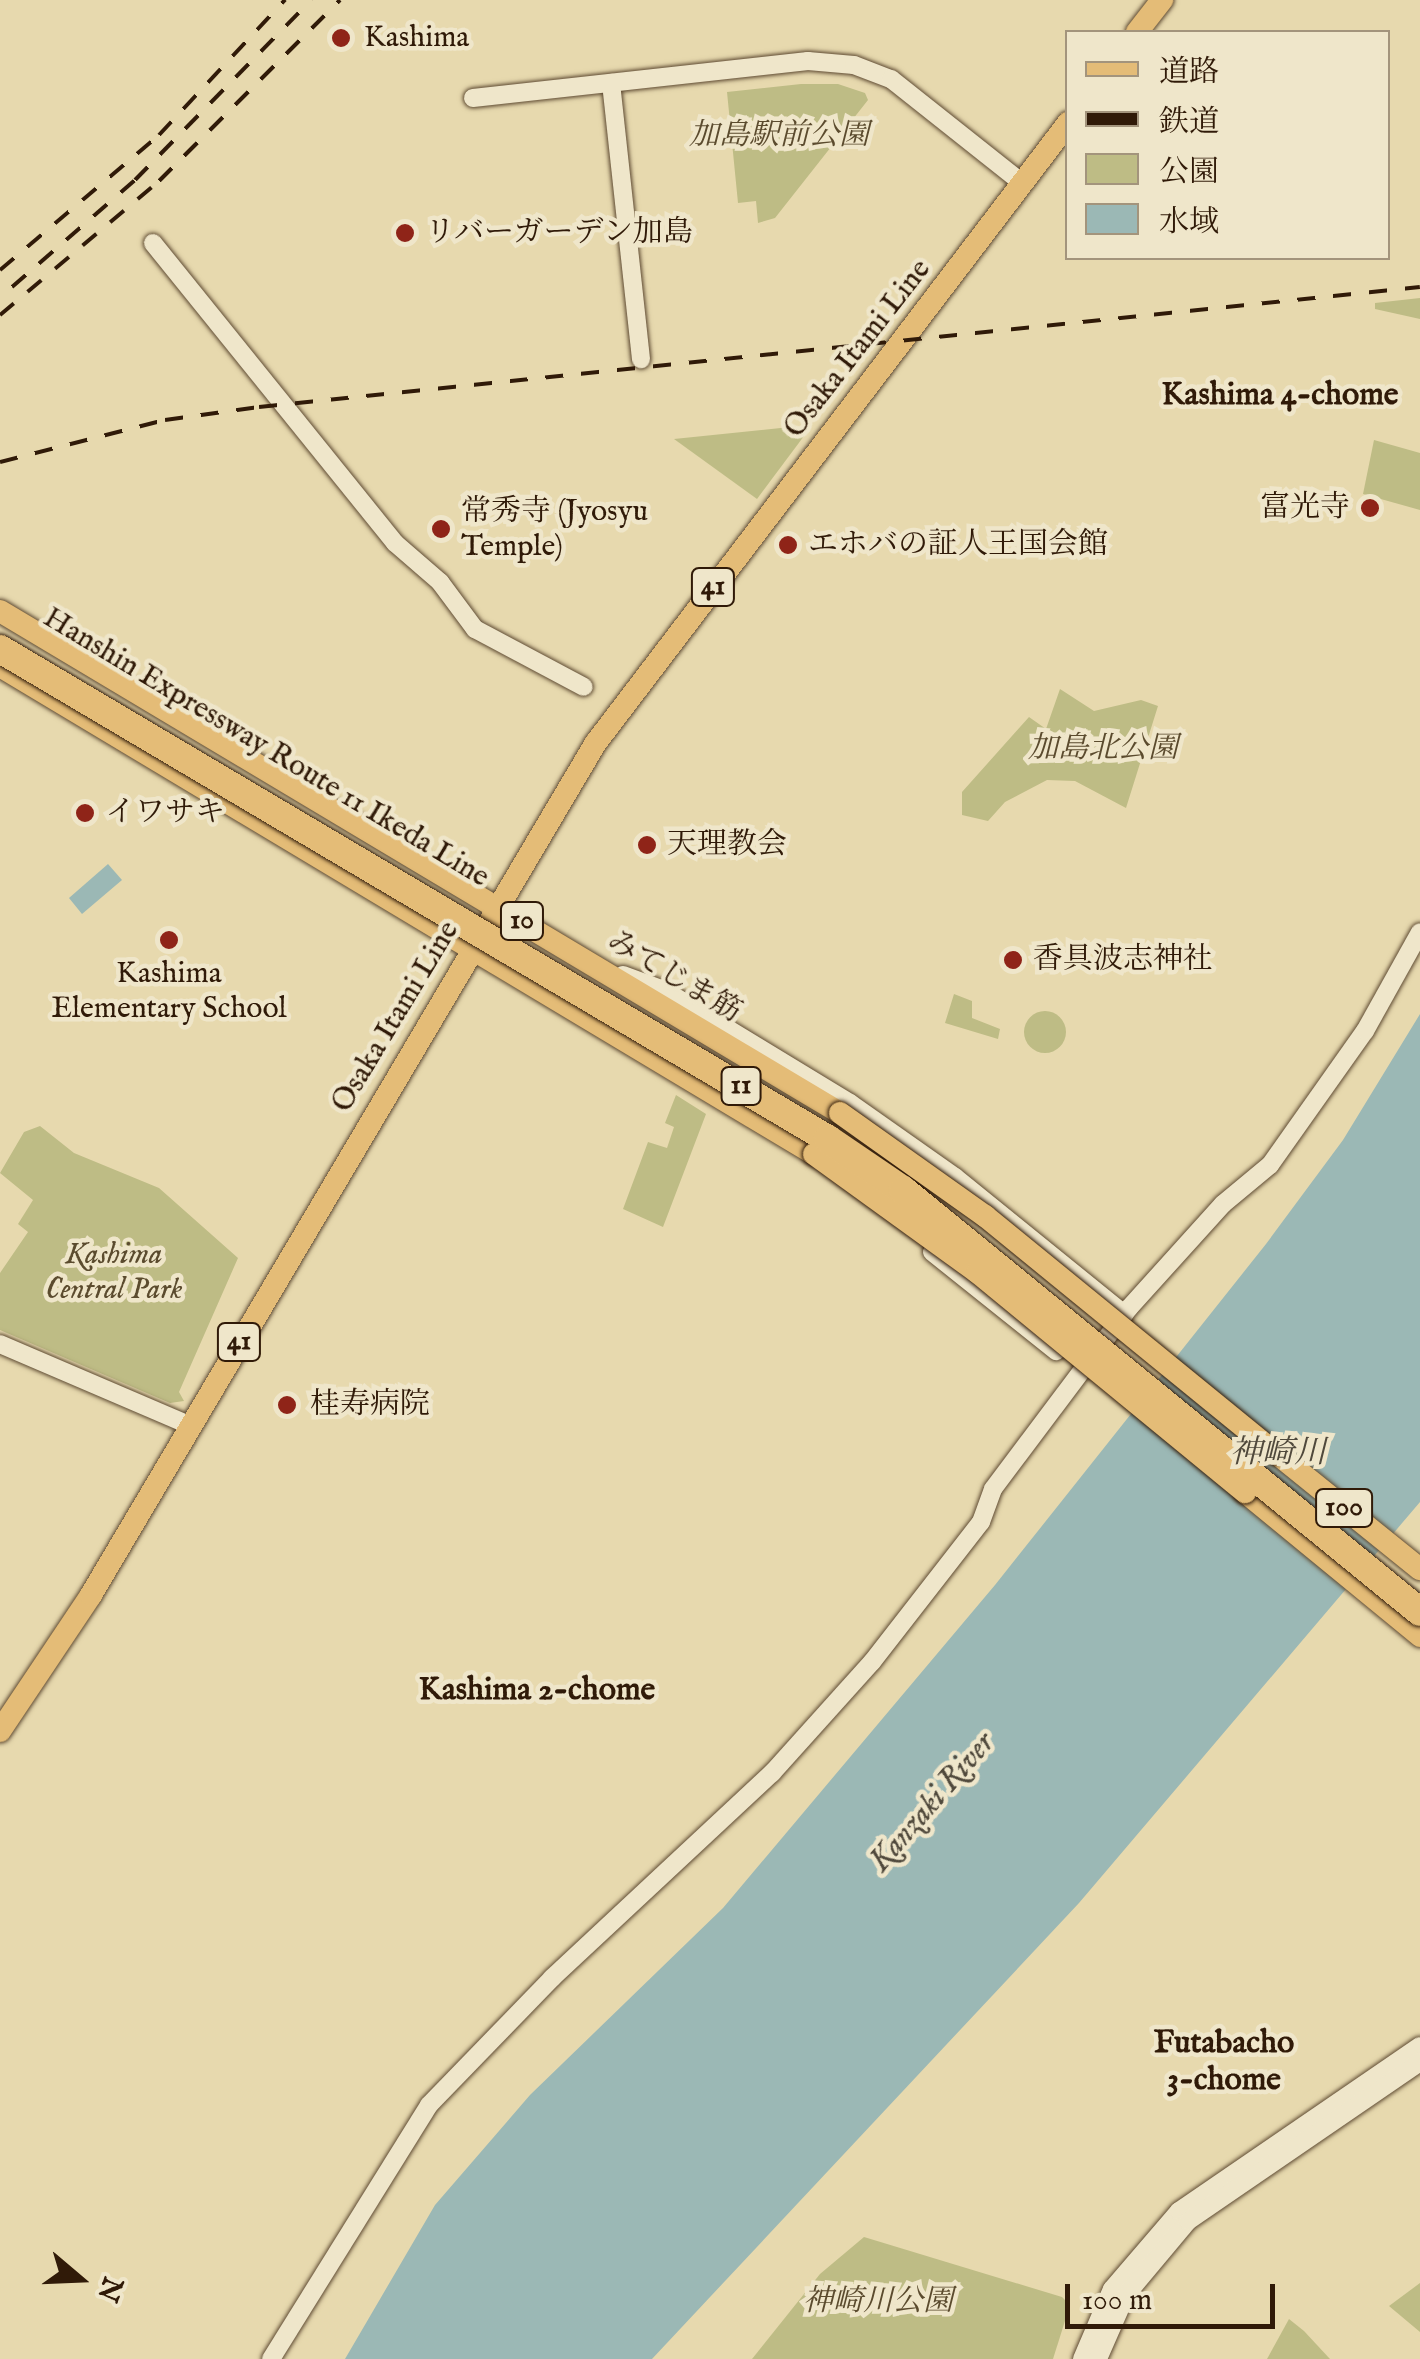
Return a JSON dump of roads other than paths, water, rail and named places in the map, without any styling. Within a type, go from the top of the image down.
[{"type":"highway","name":"Hanshin Expressway Route 11 Ikeda Line","points":[[0,628],[897,1166],[1420,1590]]},
{"type":"highway","name":"Hanshin Expressway Route 11 Ikeda Line","points":[[0,649],[828,1138],[903,1190],[1409,1615]]},
{"type":"main road","points":[[1140,30],[1162,0]]},
{"type":"main road","name":"Osaka Itami Line","points":[[0,1732],[191,1426],[470,949],[604,730],[1065,127]]},
{"type":"main road","name":"みてじま筋","points":[[0,611],[840,1113],[985,1216],[1276,1453]]},
{"type":"main road","name":"10","points":[[0,666],[814,1154],[977,1272],[1245,1492]]},
{"type":"main road","name":"100","points":[[1276,1453],[1416,1565]]},
{"type":"main road","name":"100","points":[[1245,1492],[1378,1602],[1409,1615]]},
{"type":"main road","points":[[1409,1615],[1420,1636]]},
{"type":"street","points":[[472,98],[808,61],[854,65],[891,79],[1022,182]]},
{"type":"street","points":[[611,83],[641,359]]},
{"type":"street","points":[[153,243],[395,542],[440,582],[476,629],[584,686]]},
{"type":"street","points":[[271,2359],[429,2105],[826,1714],[981,1522],[993,1489],[1124,1314],[1222,1204],[1262,1175],[1365,1032],[1420,932]]},
{"type":"street","points":[[599,966],[664,990],[850,1102],[955,1177],[1124,1314]]},
{"type":"street","points":[[576,1010],[628,1053],[834,1180],[1081,1370]]},
{"type":"street","points":[[932,1252],[955,1177]]},
{"type":"street","points":[[0,1344],[191,1426]]},
{"type":"street","points":[[1082,2359],[1112,2289],[1178,2211],[1420,2046]]},
{"type":"street","points":[[1098,2359],[1126,2295],[1188,2221],[1420,2062]]},
{"type":"water","points":[[108,864],[122,880],[82,914],[69,898]]},
{"type":"water","name":"神崎川","points":[[1420,1014],[1420,1502],[1079,1903],[652,2359],[345,2359],[435,2205],[530,2095],[723,1908],[995,1585],[1266,1244],[1343,1140]]},
{"type":"railway","points":[[0,270],[159,135],[285,0]]},
{"type":"railway","points":[[12,287],[135,180],[311,0]]},
{"type":"railway","points":[[0,315],[159,181],[340,0]]},
{"type":"railway","points":[[0,462],[165,420],[259,407],[1420,287]]},
{"type":"place","name":"Kashima","points":[[341,38]]},
{"type":"place","name":"リバーガーデン加島","points":[[405,233]]},
{"type":"place","name":"富光寺","points":[[1370,508]]},
{"type":"place","name":"常秀寺 (Jyosyu Temple)","points":[[441,529]]},
{"type":"place","name":"エホバの証人王国会館","points":[[788,545]]},
{"type":"place","name":"イワサキ","points":[[85,813]]},
{"type":"place","name":"天理教会","points":[[647,845]]},
{"type":"place","name":"Kashima Elementary School","points":[[169,940]]},
{"type":"place","name":"香具波志神社","points":[[1013,960]]},
{"type":"place","name":"桂寿病院","points":[[287,1405]]},
{"type":"district","name":"Kashima 4-chome","points":[[1280,396]]},
{"type":"district","name":"Kashima 2-chome","points":[[537,1691]]},
{"type":"district","name":"Futabacho 3-chome","points":[[1224,2064]]},
{"type":"park label","name":"加島駅前公園","points":[[779,136]]},
{"type":"park label","name":"加島北公園","points":[[1103,749]]},
{"type":"park label","name":"Kashima Central Park","points":[[114,1272]]},
{"type":"park label","name":"神崎川公園","points":[[878,2302]]},
{"type":"water label","name":"Kanzaki River","points":[[933,1803]]}]
